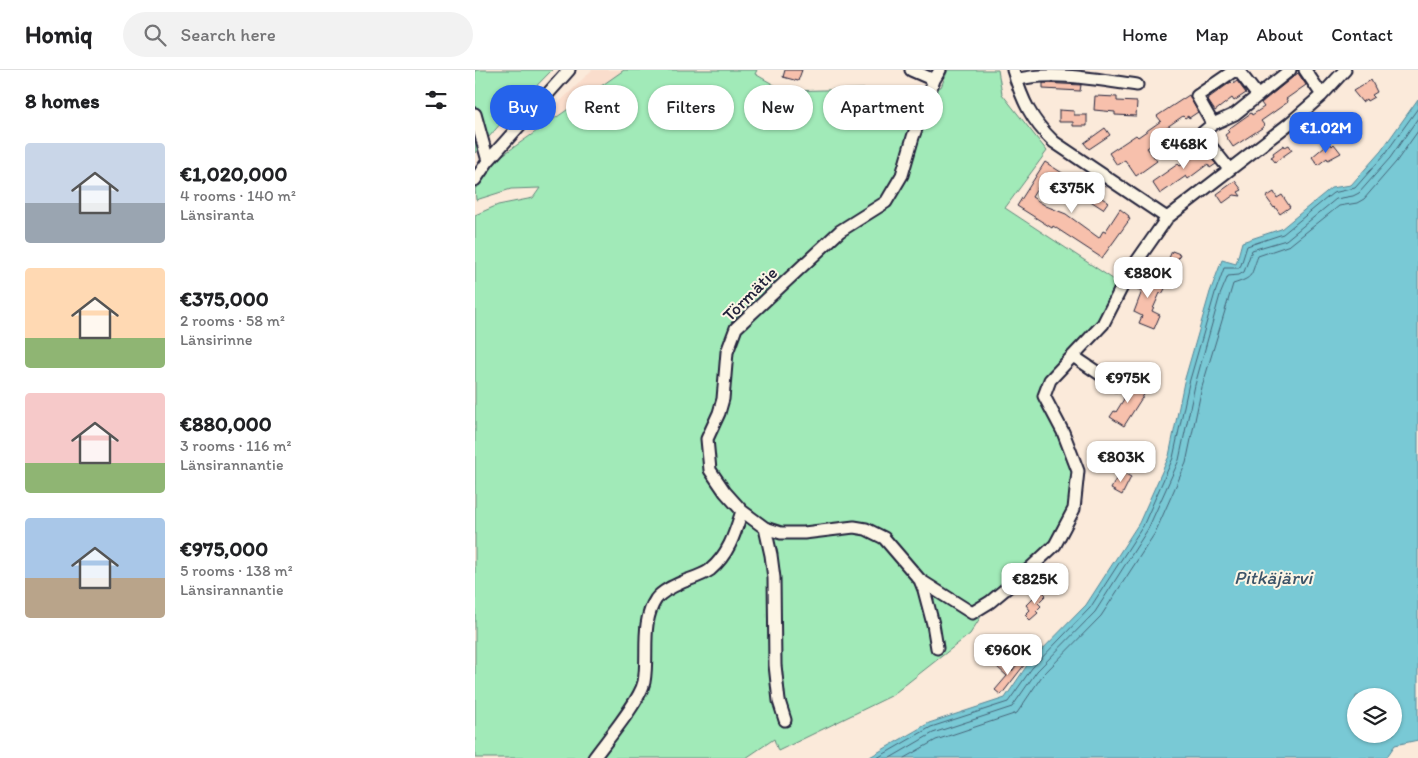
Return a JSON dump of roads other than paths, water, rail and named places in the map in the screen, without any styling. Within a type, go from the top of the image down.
[{"type":"street","points":[[475,180],[488,161],[569,70]]},
{"type":"street","points":[[911,70],[937,75]]},
{"type":"street","points":[[1213,124],[1197,96],[1236,70],[1258,96]]},
{"type":"street","points":[[1229,169],[1201,134],[1213,124],[1235,114],[1290,70]]},
{"type":"street","points":[[1305,70],[1322,95]]},
{"type":"street","points":[[785,720],[779,701],[775,665],[774,578],[765,528],[781,533],[805,533],[854,527],[867,529],[884,538],[920,580],[972,613],[990,602],[1026,572],[1055,544],[1074,509],[1078,471],[1063,432],[1044,396],[1050,380],[1103,324],[1130,271],[1167,218],[1290,123],[1322,95],[1345,70]]},
{"type":"street","points":[[1015,75],[1023,77],[1042,74],[1071,75],[1137,85]]},
{"type":"street","name":"Törmätie","points":[[765,528],[742,510],[725,492],[710,470],[707,439],[723,399],[727,352],[736,328],[840,231],[886,202],[902,176],[913,137],[937,75]]},
{"type":"street","points":[[1015,75],[1027,109],[1040,128],[1054,142],[1167,218]]},
{"type":"street","points":[[475,114],[488,161]]},
{"type":"street","points":[[1073,356],[1116,385]]},
{"type":"street","points":[[594,758],[637,699],[644,683],[645,639],[650,615],[657,598],[669,588],[709,571],[734,538],[742,510]]},
{"type":"street","points":[[920,580],[931,616],[937,648]]},
{"type":"water","name":"Pitkäjärvi","points":[[1418,99],[1418,740],[1395,745],[1386,758],[868,758],[929,723],[1005,698],[1028,664],[1086,605],[1139,523],[1169,456],[1184,382],[1210,292],[1222,260],[1236,264],[1242,242],[1281,229],[1331,188],[1351,185],[1381,151]]}]
